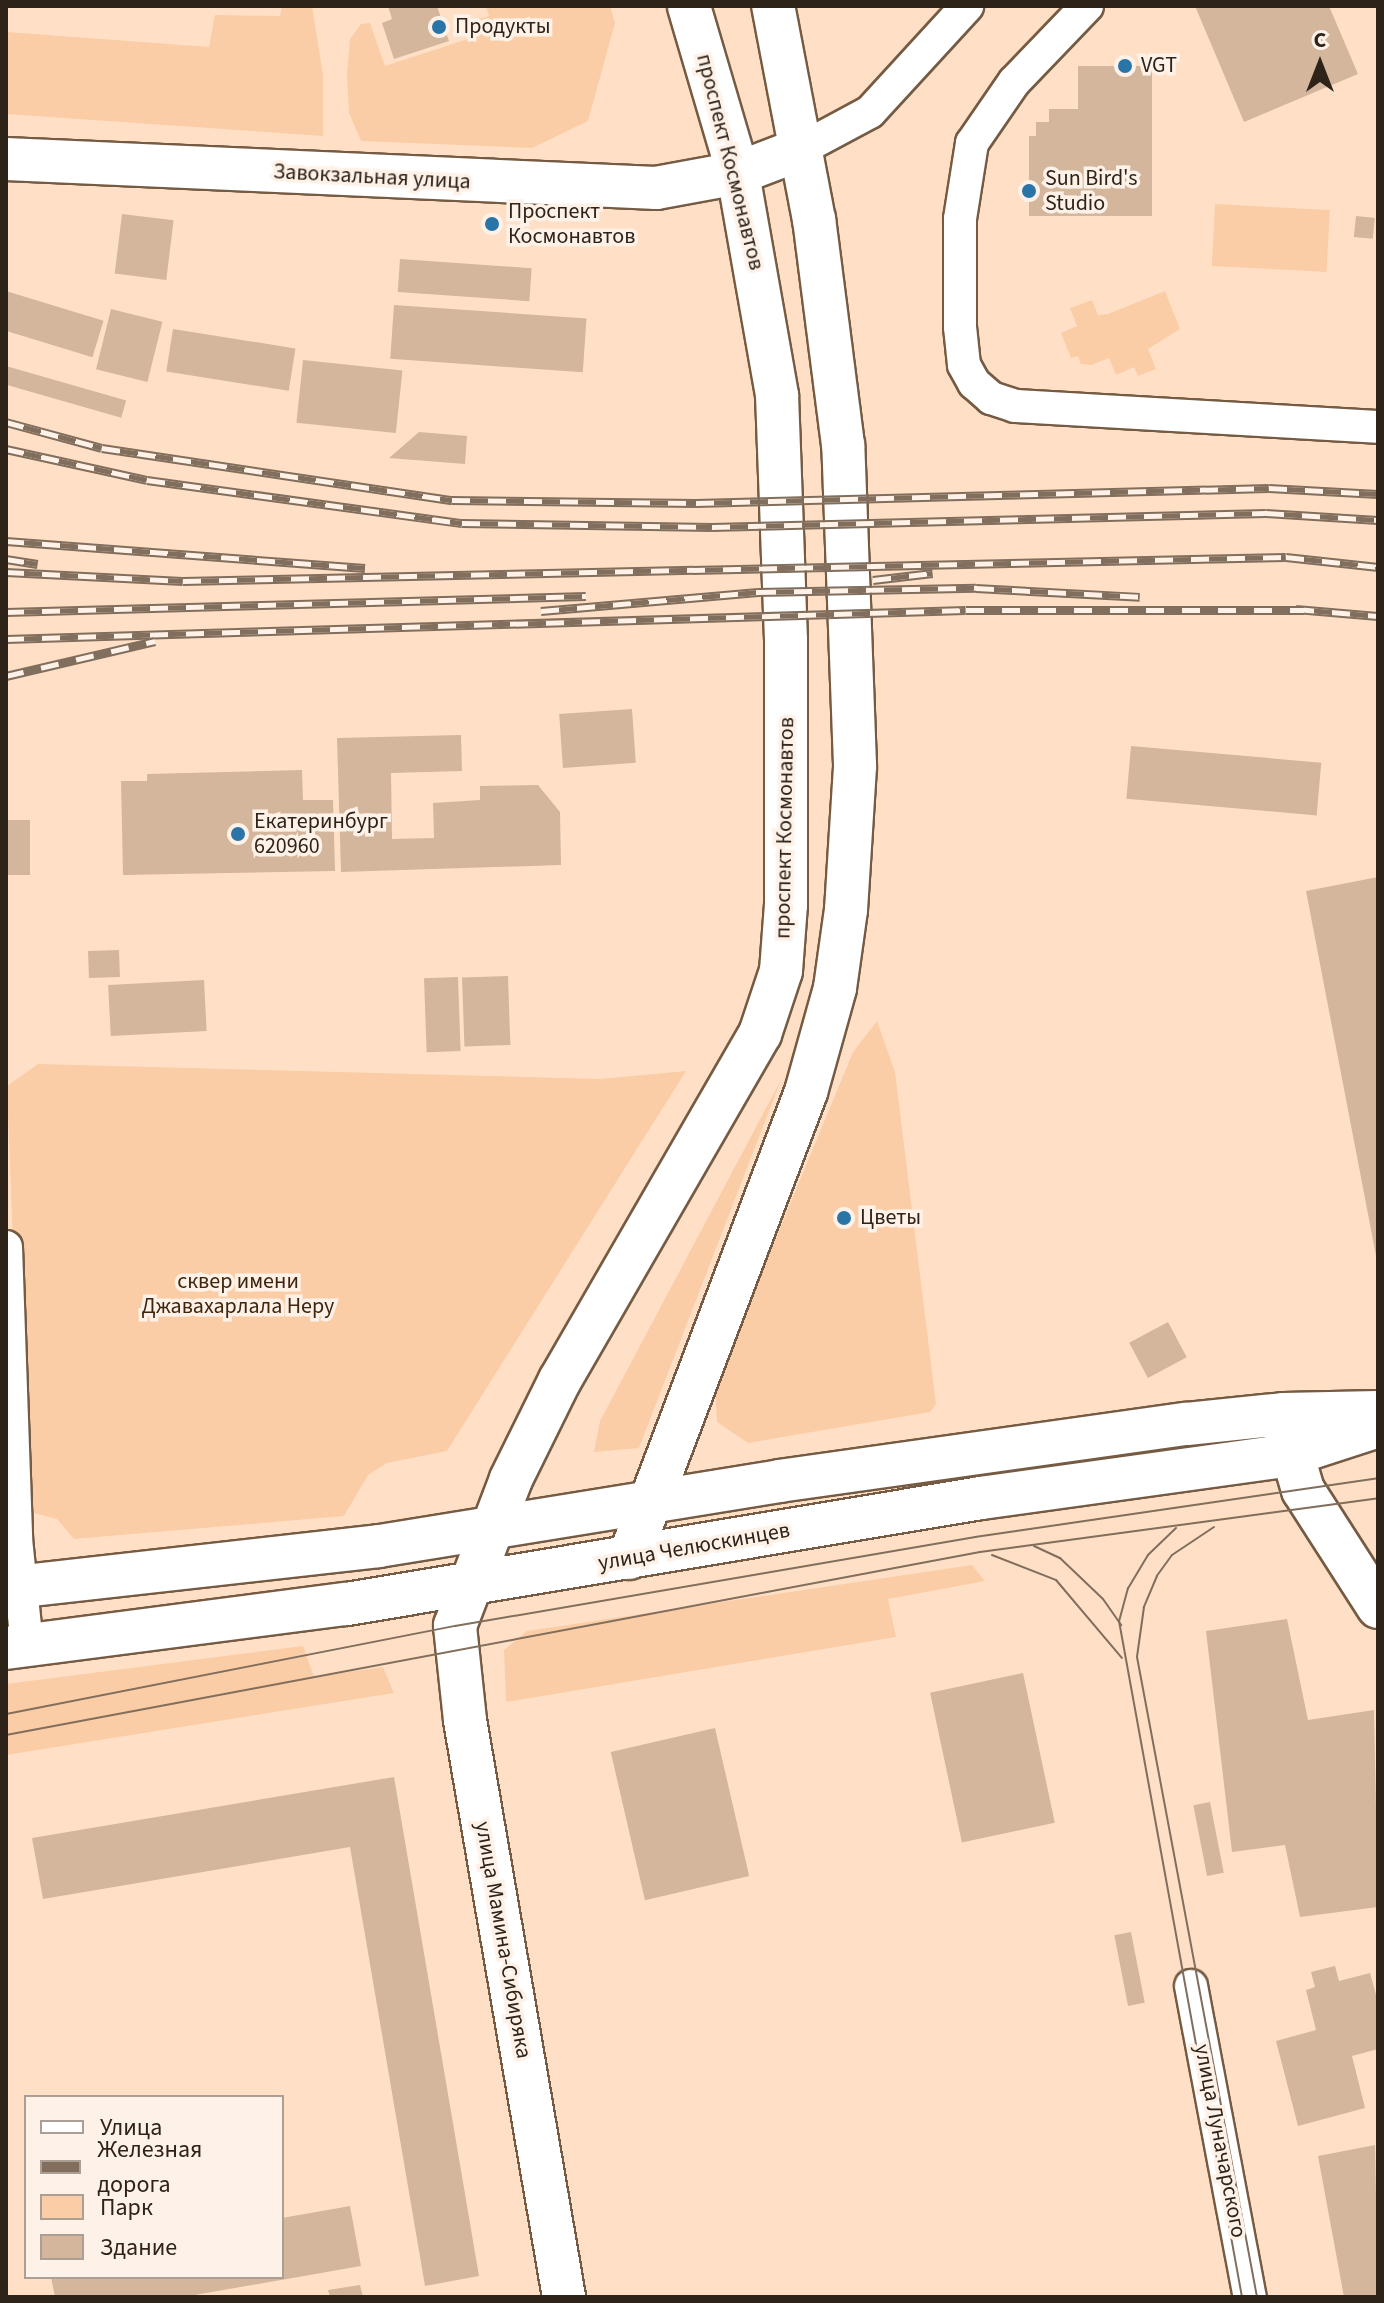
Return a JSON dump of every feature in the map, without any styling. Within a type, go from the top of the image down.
[{"type":"main road","name":"проспект Космонавтов","points":[[469,1585],[492,1525],[560,1380],[739,1074],[768,1013],[781,971],[789,834],[782,448],[771,345],[738,173],[689,6]]},
{"type":"main road","points":[[629,1558],[806,1092],[835,988],[846,910],[855,765],[843,445],[801,149],[773,6]]},
{"type":"main road","name":"Завокзальная улица","points":[[6,159],[656,188],[738,173],[801,149]]},
{"type":"main road","points":[[14,1587],[379,1546],[652,1501],[1283,1414],[1378,1412]]},
{"type":"main road","points":[[1283,1414],[1289,1455],[1312,1507],[1378,1607]]},
{"type":"main road","name":"улица Челюскинцев","points":[[17,1646],[469,1585],[981,1498],[1289,1455],[1378,1426]]},
{"type":"main road","name":"улица Мамина-Сибиряка","points":[[469,1585],[455,1626],[465,1720],[564,2297]]},
{"type":"street","points":[[801,149],[870,112],[967,6]]},
{"type":"street","points":[[1087,6],[1014,82],[972,143],[960,219],[960,281],[964,365],[974,383],[991,398],[1015,406],[1378,427]]},
{"type":"street","points":[[6,1247],[17,1646]]},
{"type":"street","name":"улица Луначарского","points":[[1191,1986],[1250,2297]]},
{"type":"green space","points":[[282,6],[312,6],[323,75],[323,136],[6,114],[7,32],[209,47],[215,15],[280,16]]},
{"type":"green space","points":[[486,6],[610,6],[615,23],[588,121],[532,148],[361,141],[349,113],[347,74],[350,39],[361,24],[370,23],[385,66],[474,37],[473,21],[489,16]]},
{"type":"green space","points":[[1215,204],[1330,210],[1327,272],[1212,266]]},
{"type":"green space","points":[[1165,291],[1180,329],[1148,349],[1156,369],[1138,376],[1134,367],[1116,375],[1109,358],[1091,365],[1081,364],[1078,356],[1071,358],[1061,333],[1077,326],[1070,308],[1092,300],[1098,315],[1108,314]]},
{"type":"green space","points":[[877,1021],[895,1072],[936,1404],[930,1412],[748,1443],[717,1422],[715,1385],[853,1052]]},
{"type":"green space","name":"сквер имени Джавахарлала Неру","points":[[38,1064],[600,1079],[686,1071],[447,1451],[387,1463],[368,1475],[344,1516],[74,1539],[57,1519],[23,1510],[7,1086]]},
{"type":"green space","points":[[781,1080],[639,1448],[594,1452],[600,1421]]},
{"type":"green space","points":[[972,1565],[985,1581],[888,1599],[896,1637],[506,1702],[504,1650],[527,1631]]},
{"type":"green space","points":[[303,1646],[314,1677],[383,1667],[394,1693],[6,1755],[6,1684]]},
{"type":"building","points":[[388,6],[437,6],[449,41],[394,59],[382,23],[392,19]]},
{"type":"building","points":[[1195,6],[1329,6],[1358,74],[1244,122]]},
{"type":"building","points":[[1078,66],[1152,66],[1152,216],[1029,216],[1029,136],[1036,136],[1036,122],[1049,122],[1049,109],[1078,109]]},
{"type":"building","points":[[122,214],[174,220],[166,280],[115,274]]},
{"type":"building","points":[[1356,216],[1375,218],[1373,239],[1354,237]]},
{"type":"building","points":[[400,259],[532,268],[529,301],[398,292]]},
{"type":"building","points":[[6,291],[104,321],[92,357],[6,331]]},
{"type":"building","points":[[394,305],[587,318],[583,372],[390,359]]},
{"type":"building","points":[[111,309],[162,322],[147,382],[96,369]]},
{"type":"building","points":[[173,329],[295,348],[289,391],[166,371]]},
{"type":"building","points":[[303,360],[402,370],[396,433],[296,423]]},
{"type":"building","points":[[6,366],[126,400],[121,418],[6,385]]},
{"type":"building","points":[[419,432],[467,436],[465,464],[389,458]]},
{"type":"building","points":[[632,709],[636,763],[563,768],[559,714]]},
{"type":"building","points":[[461,735],[462,771],[391,773],[392,839],[434,838],[433,803],[480,800],[480,786],[538,785],[560,812],[561,865],[341,872],[337,738]]},
{"type":"building","points":[[1131,746],[1321,763],[1317,815],[1126,799]]},
{"type":"building","points":[[302,770],[303,800],[333,800],[335,871],[123,875],[121,781],[147,781],[147,774]]},
{"type":"building","points":[[6,820],[30,820],[30,875],[6,875]]},
{"type":"building","points":[[1378,877],[1378,1261],[1377,1261],[1306,891]]},
{"type":"building","points":[[119,950],[120,977],[89,978],[88,951]]},
{"type":"building","points":[[508,976],[510,1045],[464,1047],[462,978]]},
{"type":"building","points":[[458,977],[461,1051],[427,1052],[424,978]]},
{"type":"building","points":[[204,980],[207,1031],[111,1036],[108,985]]},
{"type":"building","points":[[1168,1322],[1187,1357],[1148,1378],[1129,1343]]},
{"type":"building","points":[[1287,1619],[1308,1720],[1374,1710],[1378,1907],[1300,1917],[1285,1845],[1232,1852],[1206,1631]]},
{"type":"building","points":[[1023,1673],[1055,1823],[962,1842],[930,1693]]},
{"type":"building","points":[[715,1728],[749,1876],[645,1900],[611,1752]]},
{"type":"building","points":[[394,1777],[479,2276],[425,2286],[350,1847],[43,1899],[32,1838]]},
{"type":"building","points":[[1210,1802],[1224,1873],[1207,1876],[1193,1805]]},
{"type":"building","points":[[1131,1932],[1145,2003],[1128,2006],[1114,1935]]},
{"type":"building","points":[[1335,1966],[1339,1981],[1370,1973],[1378,2002],[1378,2049],[1352,2056],[1365,2108],[1298,2126],[1276,2041],[1316,2030],[1306,1990],[1315,1987],[1311,1972]]},
{"type":"building","points":[[1375,2145],[1378,2297],[1344,2297],[1318,2156]]},
{"type":"building","points":[[350,2206],[361,2266],[183,2297],[55,2297],[51,2279],[284,2279],[284,2218]]},
{"type":"building","points":[[360,2285],[363,2297],[330,2297],[328,2290]]},
{"type":"tram line","points":[[6,1714],[455,1626],[975,1537],[1378,1478]]},
{"type":"tram line","points":[[6,1735],[980,1552],[1378,1498]]},
{"type":"tram line","points":[[1214,1527],[1172,1555],[1157,1576],[1144,1607],[1137,1657],[1257,2297]]},
{"type":"tram line","points":[[1176,1528],[1148,1555],[1128,1588],[1119,1621],[1242,2297]]},
{"type":"tram line","points":[[1034,1546],[1060,1558],[1103,1599],[1121,1625]]},
{"type":"tram line","points":[[992,1555],[1056,1580],[1122,1658]]},
{"type":"railway","points":[[6,422],[102,448],[452,500],[696,503],[1269,488],[1378,494]]},
{"type":"railway","points":[[6,449],[147,480],[462,523],[712,527],[1266,513],[1378,520]]},
{"type":"railway","points":[[6,541],[365,568]]},
{"type":"railway","points":[[6,572],[183,581],[1286,557],[1378,567]]},
{"type":"railway","points":[[6,559],[38,564]]},
{"type":"railway","points":[[873,580],[933,573]]},
{"type":"railway","points":[[541,611],[758,592],[976,588],[1140,597]]},
{"type":"railway","points":[[6,612],[586,596]]},
{"type":"railway","points":[[1296,609],[1378,616]]},
{"type":"railway","points":[[6,639],[966,610],[1304,610]]},
{"type":"railway","points":[[6,676],[155,641]]},
{"type":"place","name":"Продукты","points":[[439,27]]},
{"type":"place","name":"VGT","points":[[1125,66]]},
{"type":"place","name":"Sun Bird's Studio","points":[[1029,191]]},
{"type":"place","name":"Проспект Космонавтов","points":[[492,224]]},
{"type":"place","name":"Екатеринбург 620960","points":[[238,834]]},
{"type":"place","name":"Цветы","points":[[844,1218]]}]
